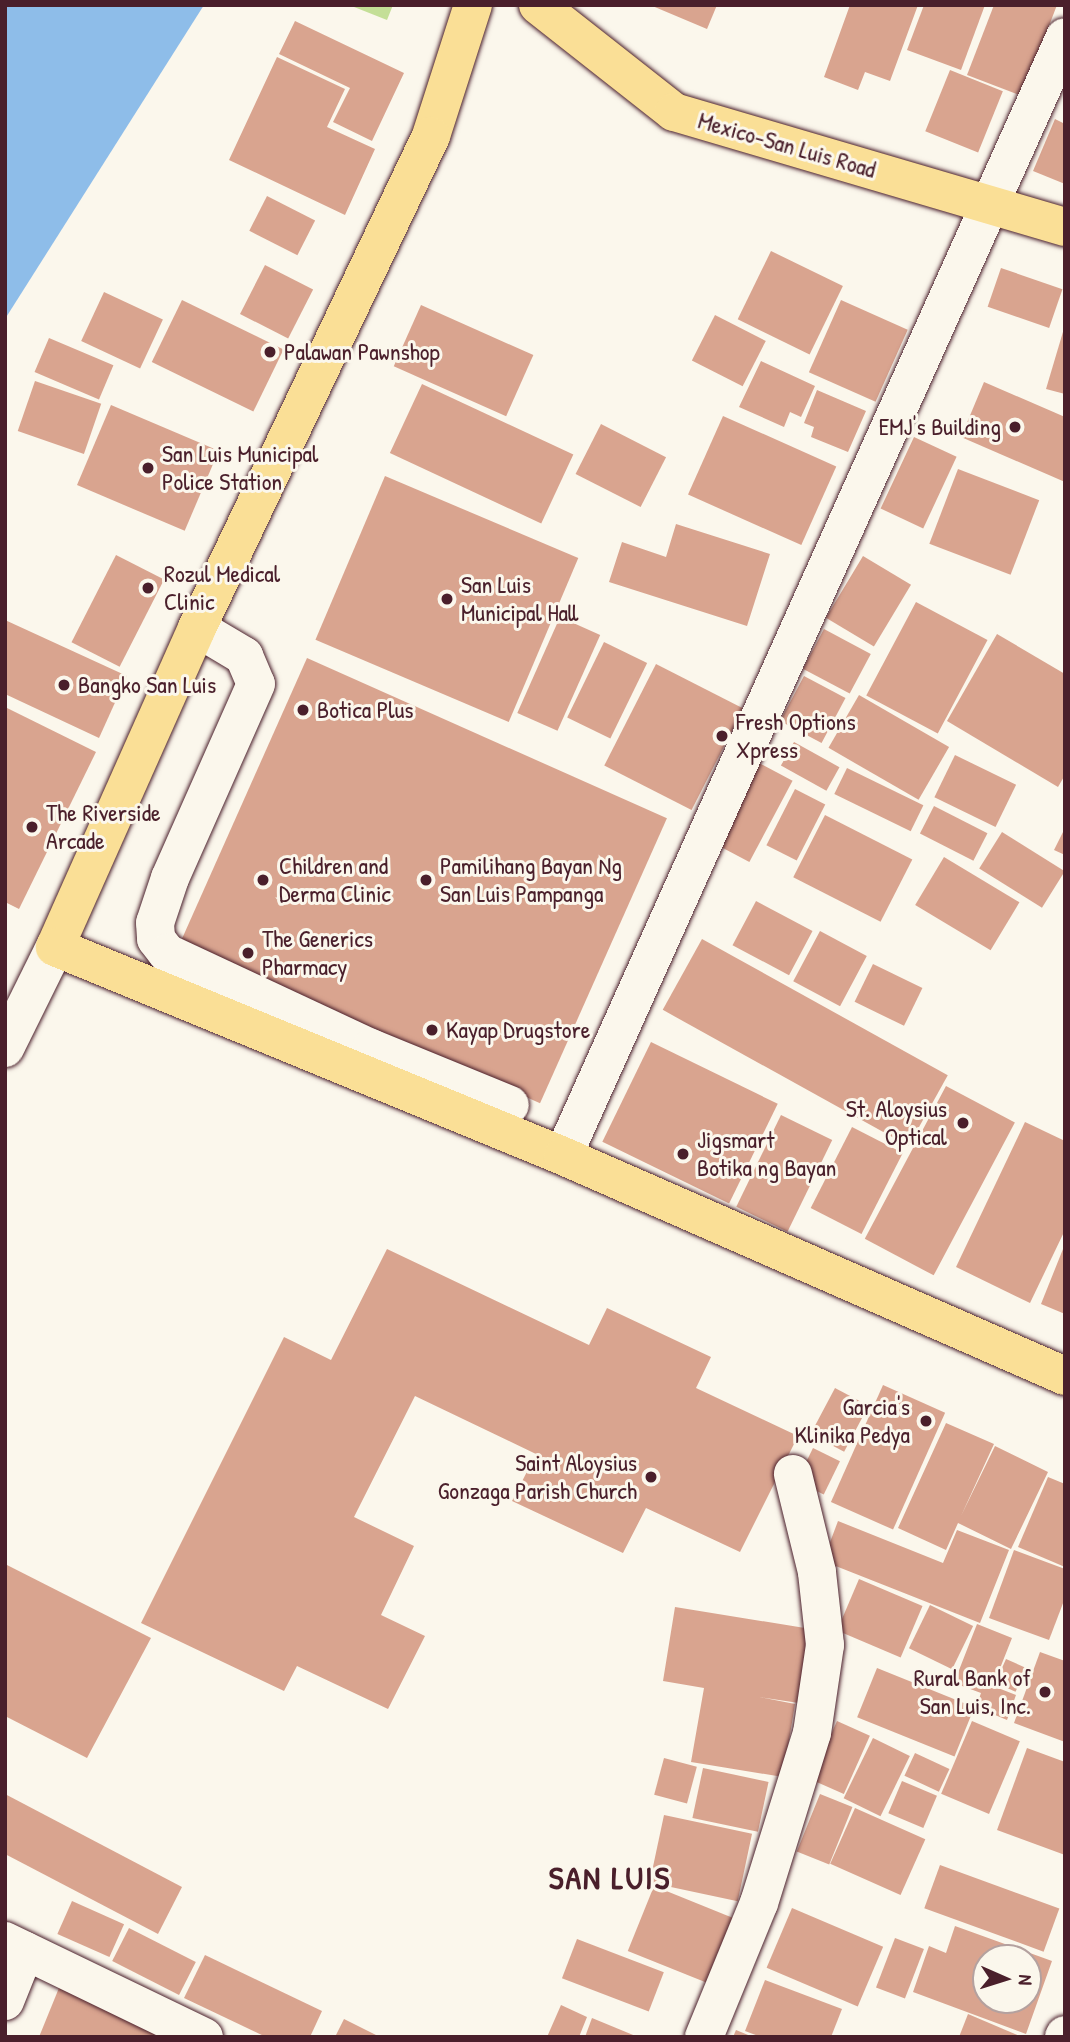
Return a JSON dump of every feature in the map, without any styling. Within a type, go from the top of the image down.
[{"type":"main road","points":[[473,5],[431,136],[197,628],[55,947],[206,990],[365,1060],[563,1156],[1065,1376]]},
{"type":"main road","name":"Mexico-San Luis Road","points":[[538,5],[674,112],[1065,227]]},
{"type":"street","points":[[563,1156],[1065,37]]},
{"type":"street","points":[[197,628],[244,656],[256,684],[170,878],[155,923],[156,939],[206,990]]},
{"type":"street","points":[[5,1048],[55,947]]},
{"type":"street","points":[[365,1060],[510,1105]]},
{"type":"street","points":[[704,2037],[759,1903],[812,1733],[825,1645],[817,1572],[793,1474]]},
{"type":"street","points":[[5,2001],[15,1946],[204,2037]]},
{"type":"green space","points":[[349,5],[393,5],[387,20]]},
{"type":"water","points":[[5,5],[204,5],[5,319]]},
{"type":"building","points":[[650,5],[717,5],[707,29]]},
{"type":"building","points":[[850,5],[918,5],[890,81],[865,72],[858,90],[824,77]]},
{"type":"building","points":[[924,5],[985,5],[961,70],[907,50]]},
{"type":"building","points":[[994,5],[1057,5],[1022,96],[967,75]]},
{"type":"building","points":[[295,21],[404,73],[372,141],[333,122],[350,88],[279,54]]},
{"type":"building","points":[[277,57],[345,89],[327,127],[375,149],[345,215],[229,160]]},
{"type":"building","points":[[950,70],[1003,91],[978,153],[925,131]]},
{"type":"building","points":[[1055,119],[1065,124],[1065,184],[1033,171]]},
{"type":"building","points":[[267,196],[315,221],[297,255],[249,231]]},
{"type":"building","points":[[771,251],[843,286],[810,354],[738,319]]},
{"type":"building","points":[[265,265],[313,290],[288,339],[240,314]]},
{"type":"building","points":[[1001,268],[1062,289],[1049,328],[988,307]]},
{"type":"building","points":[[104,292],[163,319],[140,368],[81,341]]},
{"type":"building","points":[[182,300],[284,350],[253,412],[152,362]]},
{"type":"building","points":[[841,300],[908,330],[876,402],[809,372]]},
{"type":"building","points":[[421,305],[533,355],[506,416],[394,366]]},
{"type":"building","points":[[715,315],[766,341],[743,386],[692,360]]},
{"type":"building","points":[[1065,325],[1065,394],[1046,389]]},
{"type":"building","points":[[49,338],[113,365],[99,399],[35,372]]},
{"type":"building","points":[[761,361],[815,386],[801,417],[790,412],[784,427],[739,407]]},
{"type":"building","points":[[35,381],[101,404],[84,454],[18,431]]},
{"type":"building","name":"EMJ's Building","points":[[984,382],[1065,417],[1065,482],[961,437]]},
{"type":"building","points":[[422,384],[573,455],[541,523],[390,453]]},
{"type":"building","points":[[817,390],[866,411],[848,452],[811,437],[814,427],[804,423]]},
{"type":"building","name":"San Luis Municipal Police Station","points":[[111,405],[219,451],[185,531],[77,485]]},
{"type":"building","points":[[723,416],[836,466],[801,545],[688,495]]},
{"type":"building","points":[[601,424],[666,457],[641,507],[576,474]]},
{"type":"building","points":[[914,437],[957,457],[923,528],[881,509]]},
{"type":"building","points":[[958,469],[1039,500],[1011,575],[929,544]]},
{"type":"building","name":"San Luis Municipal Hall","points":[[385,476],[578,558],[509,722],[315,640]]},
{"type":"building","points":[[676,524],[770,554],[747,626],[609,582],[622,542],[666,557]]},
{"type":"building","points":[[116,555],[164,580],[120,667],[72,642]]},
{"type":"building","points":[[863,556],[911,585],[874,647],[826,618]]},
{"type":"building","points":[[916,602],[988,640],[938,734],[866,696]]},
{"type":"building","points":[[560,617],[600,635],[557,731],[517,713]]},
{"type":"building","name":"Bangko San Luis","points":[[5,620],[127,676],[99,738],[5,694]]},
{"type":"building","points":[[824,629],[871,654],[850,694],[803,669]]},
{"type":"building","points":[[997,634],[1065,674],[1065,775],[1058,787],[947,721]]},
{"type":"building","points":[[604,642],[647,663],[610,739],[567,717]]},
{"type":"building","name":"Pamilihang Bayan Ng San Luis Pampanga","points":[[307,658],[667,818],[540,1103],[180,943]]},
{"type":"building","points":[[656,664],[743,708],[692,810],[604,766]]},
{"type":"building","points":[[804,676],[845,698],[822,743],[780,721]]},
{"type":"building","points":[[859,695],[949,747],[919,800],[828,748]]},
{"type":"building","name":"The Riverside Arcade","points":[[5,707],[96,752],[19,909],[5,902]]},
{"type":"building","points":[[794,742],[839,767],[826,791],[781,766]]},
{"type":"building","points":[[955,755],[1016,785],[996,827],[934,797]]},
{"type":"building","points":[[759,763],[793,781],[749,862],[716,844]]},
{"type":"building","points":[[847,768],[923,805],[911,831],[834,794]]},
{"type":"building","points":[[795,789],[825,804],[797,861],[766,845]]},
{"type":"building","points":[[934,806],[987,833],[973,861],[920,834]]},
{"type":"building","points":[[825,815],[912,859],[881,922],[793,877]]},
{"type":"building","points":[[1065,828],[1065,855],[1054,850]]},
{"type":"building","points":[[1002,832],[1065,871],[1042,908],[979,868]]},
{"type":"building","points":[[944,857],[1019,902],[991,950],[915,905]]},
{"type":"building","points":[[756,901],[813,931],[789,975],[733,945]]},
{"type":"building","points":[[820,931],[867,956],[840,1006],[793,981]]},
{"type":"building","points":[[702,939],[948,1075],[908,1146],[663,1010]]},
{"type":"building","points":[[873,964],[922,988],[904,1026],[855,1002]]},
{"type":"building","points":[[651,1042],[778,1104],[729,1204],[602,1142]]},
{"type":"building","points":[[946,1086],[1015,1123],[934,1275],[865,1239]]},
{"type":"building","points":[[781,1115],[832,1140],[788,1232],[736,1207]]},
{"type":"building","points":[[1025,1122],[1065,1141],[1065,1230],[1030,1303],[956,1267]]},
{"type":"building","points":[[852,1127],[903,1153],[861,1234],[811,1208]]},
{"type":"building","points":[[1065,1244],[1065,1314],[1041,1304]]},
{"type":"building","name":"Saint Aloysius Gonzaga Parish Church","points":[[387,1249],[589,1345],[607,1308],[711,1357],[696,1388],[798,1436],[740,1552],[646,1508],[623,1553],[512,1501],[536,1454],[415,1396],[354,1517],[414,1546],[381,1615],[425,1636],[388,1709],[297,1666],[284,1691],[141,1623],[284,1337],[331,1360]]},
{"type":"building","points":[[883,1385],[945,1413],[893,1530],[831,1502]]},
{"type":"building","points":[[835,1388],[869,1406],[844,1452],[811,1434]]},
{"type":"building","points":[[946,1423],[994,1444],[961,1516],[995,1446],[1048,1472],[1011,1549],[958,1523],[946,1550],[898,1528]]},
{"type":"building","points":[[813,1448],[840,1461],[824,1494],[797,1481]]},
{"type":"building","points":[[1048,1477],[1065,1484],[1065,1567],[1018,1547]]},
{"type":"building","points":[[838,1521],[943,1563],[957,1530],[1009,1550],[980,1623],[823,1561]]},
{"type":"building","points":[[1014,1550],[1065,1569],[1065,1598],[1049,1640],[989,1618]]},
{"type":"building","points":[[5,1564],[151,1638],[87,1758],[5,1716]]},
{"type":"building","points":[[859,1579],[923,1606],[901,1658],[837,1631]]},
{"type":"building","points":[[930,1605],[973,1626],[952,1669],[909,1648]]},
{"type":"building","points":[[675,1607],[811,1629],[799,1703],[759,1697],[795,1704],[783,1777],[691,1762],[704,1688],[663,1681]]},
{"type":"building","points":[[977,1624],[1012,1638],[993,1686],[1016,1695],[1007,1720],[976,1707],[981,1693],[954,1683]]},
{"type":"building","name":"Rural Bank of San Luis, Inc.","points":[[1040,1652],[1065,1661],[1065,1742],[1014,1723]]},
{"type":"building","points":[[1006,1659],[1026,1668],[1016,1692],[995,1683]]},
{"type":"building","points":[[877,1668],[974,1707],[955,1756],[857,1717]]},
{"type":"building","points":[[837,1721],[870,1736],[844,1794],[811,1779]]},
{"type":"building","points":[[972,1721],[1020,1741],[989,1814],[941,1794]]},
{"type":"building","points":[[873,1738],[910,1756],[880,1816],[844,1798]]},
{"type":"building","points":[[1027,1748],[1065,1762],[1065,1855],[997,1830]]},
{"type":"building","points":[[915,1753],[949,1769],[939,1792],[904,1776]]},
{"type":"building","points":[[664,1758],[697,1767],[687,1804],[654,1795]]},
{"type":"building","points":[[703,1768],[769,1782],[758,1832],[692,1818]]},
{"type":"building","points":[[902,1781],[937,1796],[923,1828],[888,1813]]},
{"type":"building","points":[[5,1794],[182,1887],[158,1934],[5,1854]]},
{"type":"building","points":[[820,1794],[852,1807],[829,1865],[797,1851]]},
{"type":"building","points":[[855,1808],[925,1839],[901,1895],[830,1864]]},
{"type":"building","points":[[664,1815],[752,1834],[738,1901],[650,1882]]},
{"type":"building","points":[[940,1865],[1059,1908],[1044,1952],[1042,1944],[1023,1944],[924,1908]]},
{"type":"building","points":[[654,1886],[741,1921],[715,1986],[628,1951]]},
{"type":"building","points":[[72,1901],[124,1924],[109,1957],[57,1934]]},
{"type":"building","points":[[792,1908],[883,1947],[858,2007],[767,1968]]},
{"type":"building","points":[[955,1926],[1005,1944],[972,1944],[972,2014],[913,1992],[929,1946],[946,1953]]},
{"type":"building","points":[[129,1928],[196,1962],[179,1995],[112,1961]]},
{"type":"building","points":[[895,1938],[924,1949],[905,1999],[876,1987]]},
{"type":"building","points":[[577,1939],[664,1972],[649,2012],[562,1978]]},
{"type":"building","points":[[205,1955],[322,2011],[310,2037],[266,2037],[184,1998]]},
{"type":"building","points":[[1042,1957],[1052,1961],[1042,1989]]},
{"type":"building","points":[[765,1980],[842,2009],[831,2037],[761,2037],[745,2031]]},
{"type":"building","points":[[61,1983],[187,2037],[39,2037]]},
{"type":"building","points":[[561,2005],[587,2017],[579,2037],[547,2037]]},
{"type":"building","points":[[968,2014],[1022,2037],[959,2037]]},
{"type":"building","points":[[972,2014],[1033,2014],[1026,2034]]},
{"type":"building","points":[[592,2018],[638,2037],[585,2037]]},
{"type":"building","points":[[344,2019],[380,2037],[335,2037]]},
{"type":"building","points":[[736,2030],[753,2037],[733,2037]]},
{"type":"place","name":"Palawan Pawnshop","points":[[270,352]]},
{"type":"place","name":"EMJ's Building","points":[[1015,427]]},
{"type":"place","name":"San Luis Municipal Police Station","points":[[148,468]]},
{"type":"place","name":"Rozul Medical Clinic","points":[[148,588]]},
{"type":"place","name":"San Luis Municipal Hall","points":[[447,599]]},
{"type":"place","name":"Bangko San Luis","points":[[64,685]]},
{"type":"place","name":"Botica Plus","points":[[303,710]]},
{"type":"place","name":"Fresh Options Xpress","points":[[722,736]]},
{"type":"place","name":"The Riverside Arcade","points":[[32,827]]},
{"type":"place","name":"Children and Derma Clinic","points":[[263,880]]},
{"type":"place","name":"Pamilihang Bayan Ng San Luis Pampanga","points":[[426,880]]},
{"type":"place","name":"The Generics Pharmacy","points":[[248,953]]},
{"type":"place","name":"Kayap Drugstore","points":[[432,1030]]},
{"type":"place","name":"St. Aloysius Optical","points":[[963,1123]]},
{"type":"place","name":"Jigsmart Botika ng Bayan","points":[[683,1154]]},
{"type":"place","name":"Garcia's Klinika Pedya","points":[[926,1421]]},
{"type":"place","name":"Saint Aloysius Gonzaga Parish Church","points":[[651,1477]]},
{"type":"place","name":"Rural Bank of San Luis, Inc.","points":[[1045,1692]]},
{"type":"district","name":"SAN LUIS","points":[[610,1878]]}]
